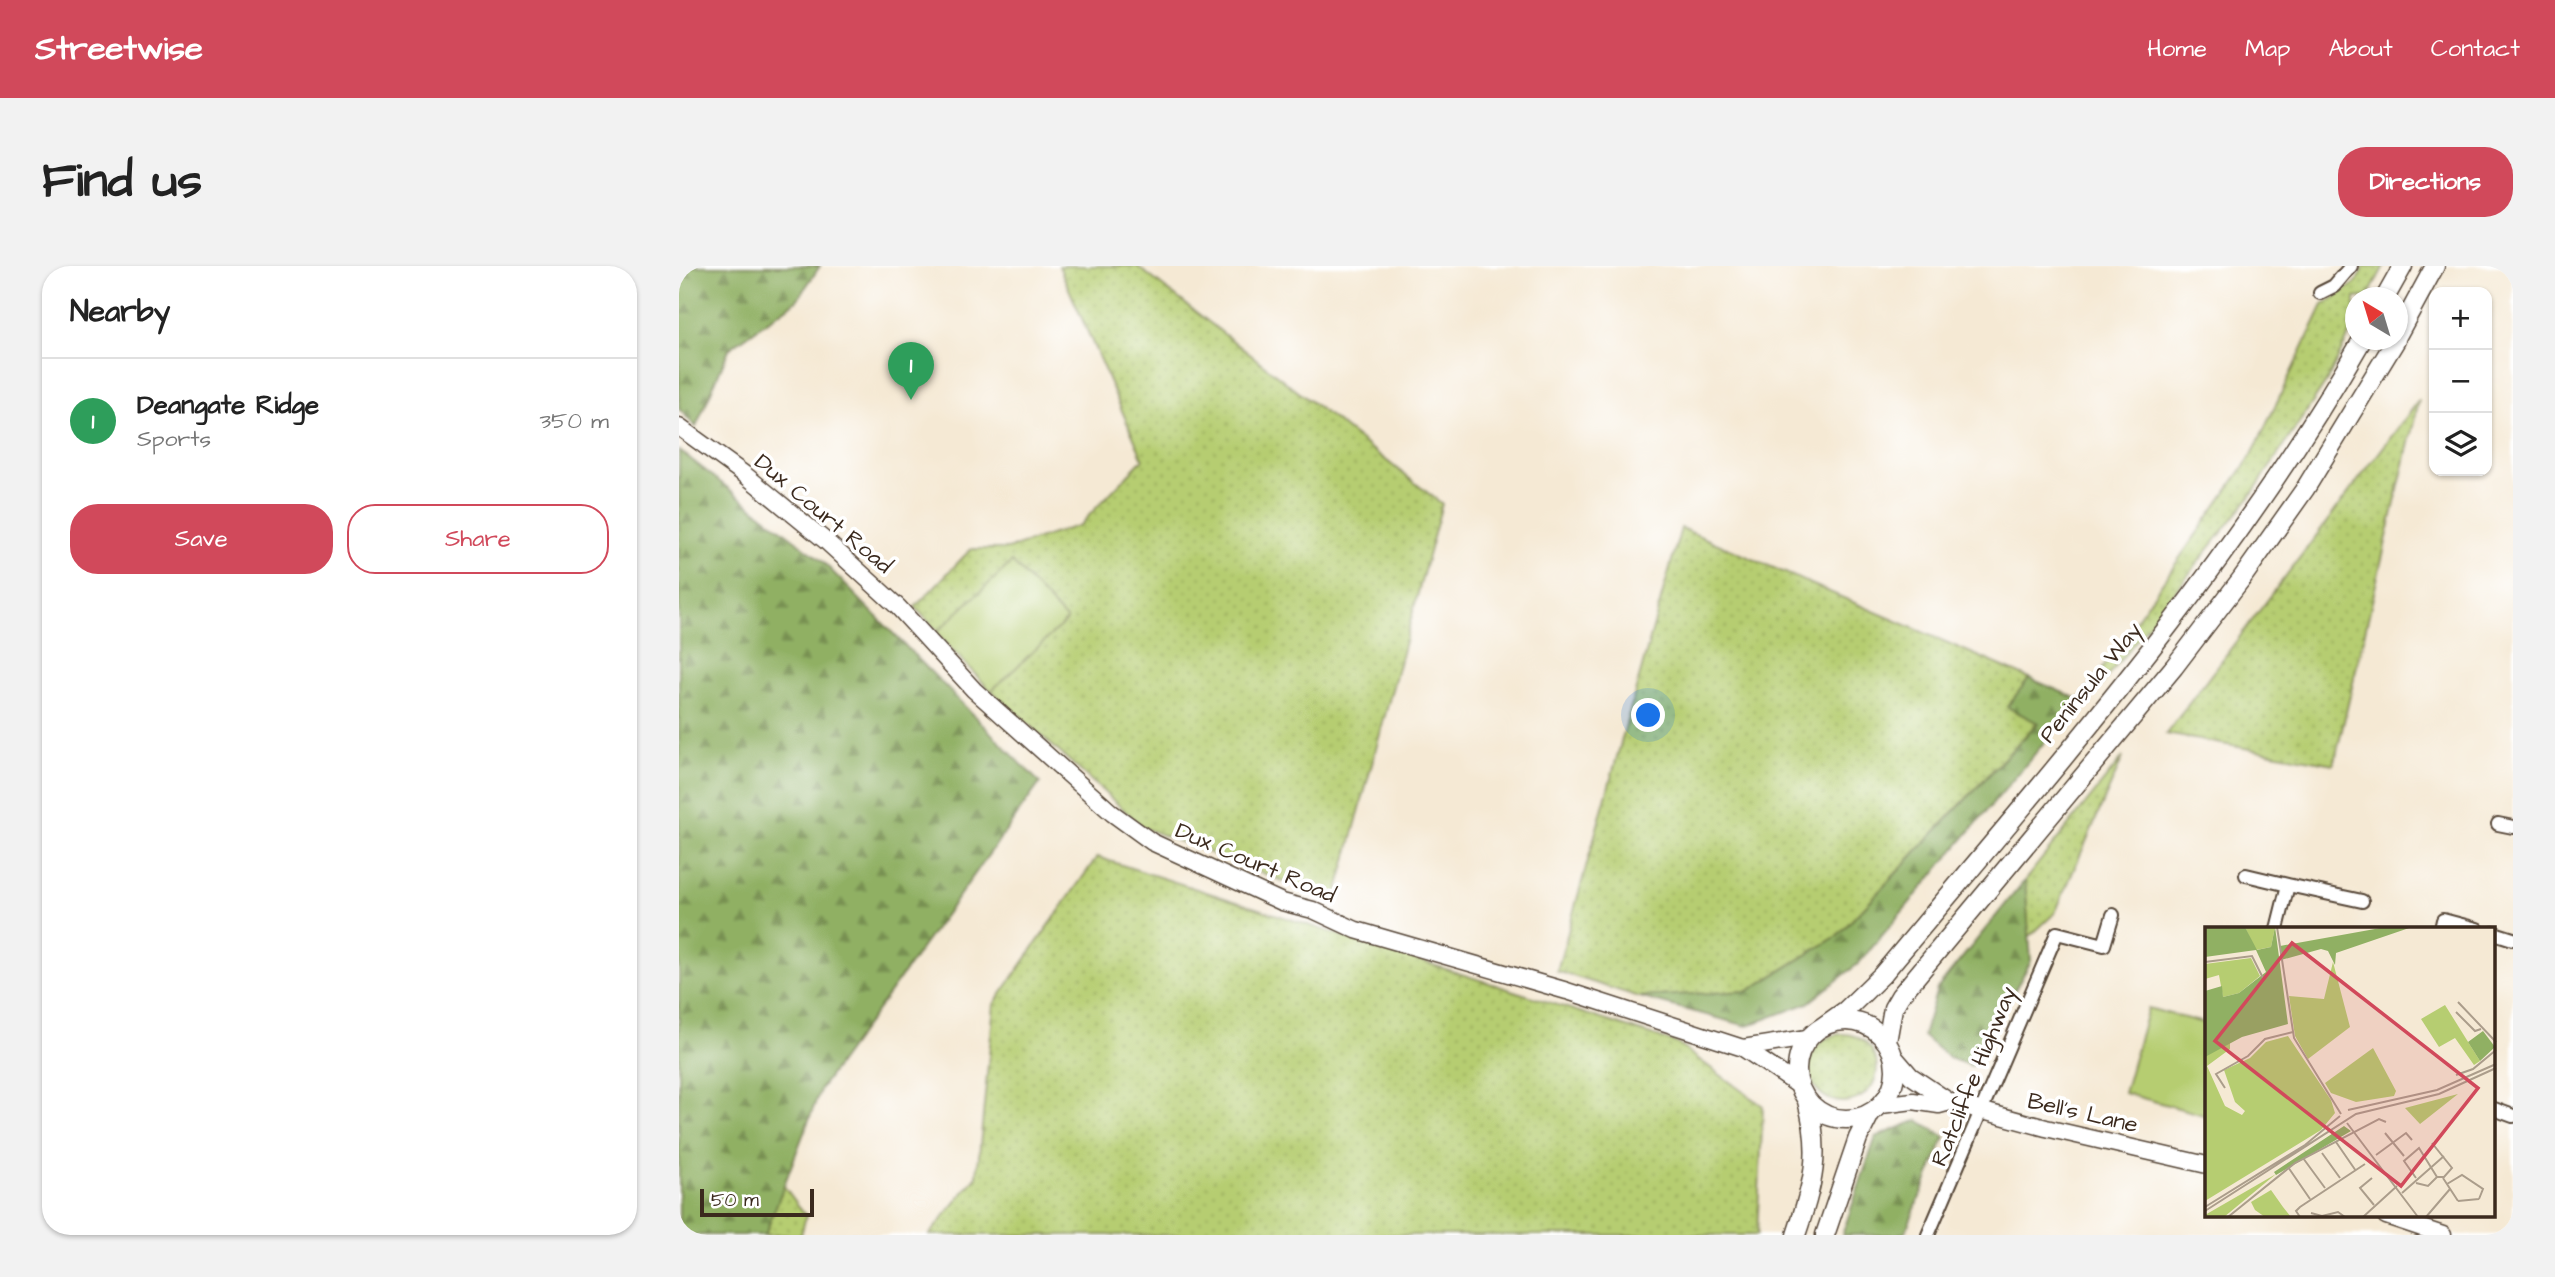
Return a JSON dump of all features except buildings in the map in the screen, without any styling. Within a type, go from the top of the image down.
[{"type":"main road","points":[[2391,287],[2403,266]]},
{"type":"main road","points":[[2408,317],[2435,266]]},
{"type":"main road","name":"Peninsula Way","points":[[1822,1027],[1846,1010],[1882,975],[2204,579],[2278,476],[2355,350]]},
{"type":"main road","points":[[1825,1235],[1858,1138],[1893,1084],[1890,1048],[1893,1008],[1900,996],[2174,667],[2242,578],[2305,489],[2390,350]]},
{"type":"main road","points":[[1797,1235],[1817,1155],[1815,1132],[1807,1101],[1798,1085],[1796,1065],[1807,1038],[1822,1027],[1847,1021],[1861,1023],[1890,1048]]},
{"type":"main road","points":[[1807,1101],[1830,1117],[1845,1120],[1876,1109]]},
{"type":"street","points":[[2320,293],[2334,286],[2351,266]]},
{"type":"street","name":"Dux Court Road","points":[[679,427],[744,474],[827,542],[898,607],[984,699],[1102,804],[1152,842],[1282,902],[1313,910],[1356,930],[1567,991],[1743,1048],[1798,1085]]},
{"type":"street","points":[[2498,824],[2513,827]]},
{"type":"street","points":[[2246,875],[2362,901]]},
{"type":"street","points":[[2278,927],[2288,885]]},
{"type":"street","name":"Ratcliffe Highway","points":[[1928,1235],[2057,933],[2104,945],[2113,915]]},
{"type":"street","points":[[2441,927],[2443,920],[2469,927]]},
{"type":"street","points":[[2495,933],[2513,939]]},
{"type":"street","name":"Dux Court Road","points":[[1743,1048],[1807,1038]]},
{"type":"street","name":"Bell's Lane","points":[[1890,1048],[1909,1074],[1950,1102],[2205,1165]]},
{"type":"street","name":"Bell's Lane","points":[[1876,1109],[1913,1101],[1940,1105],[1950,1102]]},
{"type":"street","points":[[2495,1109],[2513,1116]]},
{"type":"street","points":[[2389,1217],[2443,1235]]},
{"type":"green space","points":[[690,266],[820,266],[797,300],[729,349],[696,427],[679,409],[679,278]]},
{"type":"green space","points":[[1059,266],[1137,266],[1442,504],[1335,901],[1144,828],[996,695],[915,607],[971,549],[1008,549],[1080,525],[1143,459]]},
{"type":"green space","points":[[2364,266],[2384,266],[2373,287],[2350,287],[2356,283]]},
{"type":"green space","points":[[2345,290],[2345,344],[2328,379],[2250,497],[2092,696],[2080,700],[2252,455],[2323,305]]},
{"type":"green space","points":[[2419,400],[2334,764],[2166,734]]},
{"type":"green space","points":[[679,450],[822,561],[1040,783],[821,1088],[765,1235],[679,1235]]},
{"type":"green space","points":[[1681,528],[2029,678],[2008,707],[2038,722],[1837,936],[1748,991],[1639,997],[1557,971]]},
{"type":"green space","points":[[1012,562],[1067,620],[991,691],[936,633]]},
{"type":"green space","points":[[2029,678],[2080,700],[1859,963],[1808,1003],[1747,1026],[1639,997],[1748,991],[1837,936],[2038,723],[2007,707]]},
{"type":"green space","points":[[2123,757],[2055,913],[2029,937],[2025,880]]},
{"type":"green space","points":[[1097,857],[1676,1043],[1763,1106],[1757,1235],[929,1235],[977,1176],[994,1004]]},
{"type":"green space","points":[[2025,880],[2031,961],[1972,1066],[1949,1058],[1923,1036],[1937,989]]},
{"type":"green space","points":[[2148,1008],[2205,1023],[2205,1115],[2124,1093]]},
{"type":"green space","points":[[1843,1034],[1856,1037],[1867,1044],[1874,1055],[1877,1068],[1874,1081],[1867,1092],[1856,1099],[1843,1102],[1830,1099],[1819,1092],[1812,1081],[1809,1068],[1812,1055],[1819,1044],[1830,1037]]},
{"type":"green space","points":[[1918,1120],[1945,1137],[1904,1235],[1842,1235],[1876,1137]]},
{"type":"green space","points":[[761,1155],[806,1216],[801,1235],[711,1235]]},
{"type":"place","name":"Deangate Ridge","points":[[911,400]]}]
